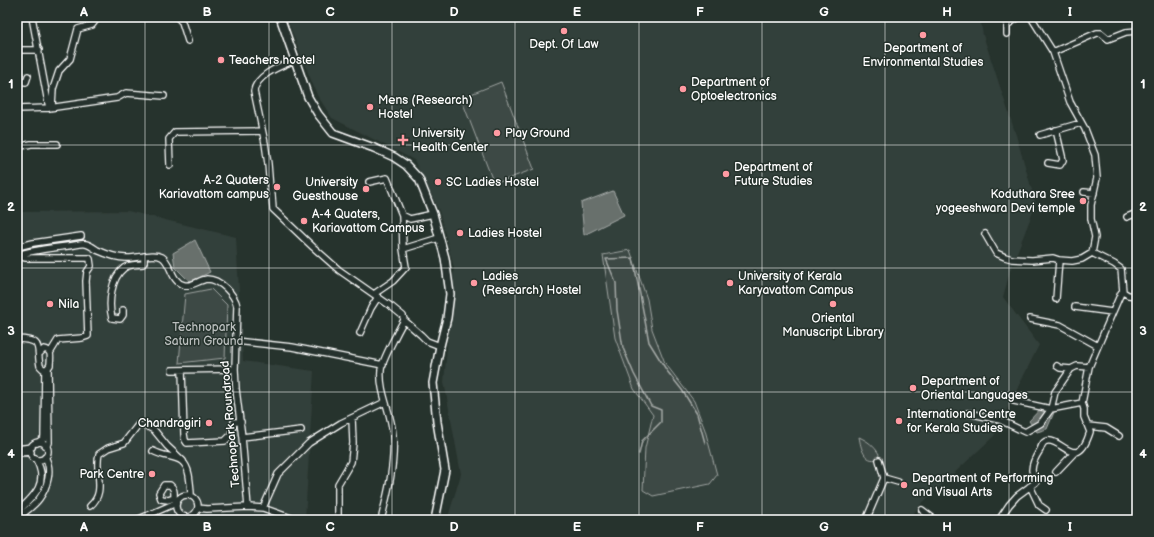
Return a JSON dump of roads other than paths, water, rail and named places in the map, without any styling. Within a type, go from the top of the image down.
[{"type":"main road","points":[[280,17],[308,97],[318,114],[333,133],[374,148],[394,157],[406,165],[419,179],[433,214],[445,258],[450,294],[447,318],[440,346],[434,384],[437,422],[445,470],[435,520]]},
{"type":"street","points":[[32,17],[49,108]]},
{"type":"street","points":[[49,108],[52,106],[53,89],[59,71],[70,59],[78,29],[92,25],[98,17]]},
{"type":"street","points":[[177,17],[182,22],[188,41]]},
{"type":"street","points":[[1007,34],[1007,25],[1019,17]]},
{"type":"street","points":[[985,234],[996,253],[1005,257],[1032,260],[1054,258],[1072,261],[1082,259],[1092,253],[1095,237],[1091,219],[1091,205],[1097,178],[1095,155],[1070,102],[1053,52],[1031,17]]},
{"type":"street","points":[[1053,52],[1097,33],[1101,33],[1108,39],[1126,32],[1137,31]]},
{"type":"street","points":[[17,50],[39,50]]},
{"type":"street","points":[[295,60],[274,69],[262,77],[255,86],[254,91],[268,164],[273,209],[312,247],[339,270],[403,316],[404,320],[427,341],[440,346]]},
{"type":"street","points":[[17,81],[26,82],[28,76]]},
{"type":"street","points":[[17,109],[49,108],[117,98],[126,93],[164,96]]},
{"type":"street","points":[[1040,135],[1081,123]]},
{"type":"street","points":[[1048,164],[1060,165],[1063,160],[1056,130]]},
{"type":"street","points":[[170,165],[169,139],[174,132],[262,131]]},
{"type":"street","points":[[17,147],[31,144],[57,144]]},
{"type":"street","points":[[360,334],[376,296],[406,267],[402,215],[387,178],[369,182]]},
{"type":"street","points":[[1084,192],[1094,193]]},
{"type":"street","points":[[1128,217],[1137,213]]},
{"type":"street","points":[[402,215],[410,219],[433,214]]},
{"type":"street","points":[[17,247],[81,236]]},
{"type":"street","points":[[404,249],[439,238]]},
{"type":"street","name":"Technopark Roundroad","points":[[17,256],[31,252],[85,244],[117,257],[127,258],[160,256],[165,259],[176,281],[180,284],[187,286],[207,279],[216,282],[228,290],[236,299],[237,306],[235,368],[248,507]]},
{"type":"street","points":[[1056,472],[1088,439],[1090,432],[1084,417],[1082,403],[1089,367],[1112,312],[1123,292],[1123,273],[1121,269],[1092,253]]},
{"type":"street","points":[[17,256],[26,258],[89,258],[91,266],[87,272],[86,281],[88,336],[58,340],[50,353],[50,365],[46,369],[44,438],[33,447],[17,449]]},
{"type":"street","points":[[123,310],[124,314],[120,319],[112,318],[110,305],[112,289],[116,279],[124,268],[132,265],[143,264],[144,256]]},
{"type":"street","points":[[1056,299],[1059,260]]},
{"type":"street","points":[[1123,292],[1128,295],[1137,296]]},
{"type":"street","points":[[1075,307],[1112,312]]},
{"type":"street","points":[[1030,319],[1060,325],[1098,346]]},
{"type":"street","points":[[381,520],[389,489],[393,456],[393,436],[391,422],[385,402],[381,369],[404,320]]},
{"type":"street","points":[[17,339],[30,340],[33,342],[40,353],[40,365],[46,369]]},
{"type":"street","points":[[236,341],[292,347],[383,365]]},
{"type":"street","points":[[40,353],[44,349],[48,350],[50,353]]},
{"type":"street","points":[[1057,366],[1060,368],[1071,369]]},
{"type":"street","points":[[968,413],[1000,420],[1025,432],[1040,423],[1051,409],[1055,392],[1071,369],[1077,366],[1089,367]]},
{"type":"street","points":[[172,370],[235,368]]},
{"type":"street","points":[[45,445],[49,443],[46,369]]},
{"type":"street","points":[[182,370],[184,434],[187,443],[225,441],[231,435],[234,422],[240,422]]},
{"type":"street","points":[[1014,401],[1051,409],[1082,403]]},
{"type":"street","points":[[263,508],[278,474],[309,443],[341,423],[385,402]]},
{"type":"street","points":[[338,520],[338,484],[351,462],[353,443],[352,418]]},
{"type":"street","points":[[90,506],[95,502],[100,489],[99,454],[108,448],[124,444],[138,425],[146,426],[154,430],[167,446],[188,467],[191,482],[191,496],[195,500],[198,508],[196,513],[190,518],[183,518],[176,509],[176,501]]},
{"type":"street","points":[[1088,426],[1106,428],[1119,436]]},
{"type":"street","points":[[242,437],[301,430]]},
{"type":"street","points":[[999,520],[1008,505],[1036,480],[1032,470],[1035,458],[1045,442],[1048,440],[1069,451],[1075,452]]},
{"type":"street","points":[[17,453],[42,443],[45,445]]},
{"type":"street","points":[[34,458],[41,460],[45,457],[48,452],[45,445]]},
{"type":"street","points":[[17,512],[36,493],[40,485],[42,474],[34,458],[33,447]]},
{"type":"street","points":[[153,451],[163,456],[183,461]]},
{"type":"street","points":[[17,518],[38,500],[43,491],[47,482],[49,471],[49,465],[45,457]]},
{"type":"street","points":[[866,520],[884,478],[879,460]]},
{"type":"street","points":[[884,478],[898,482]]},
{"type":"street","points":[[1030,486],[1039,505],[1046,510]]},
{"type":"street","points":[[137,520],[183,496],[191,496]]},
{"type":"street","points":[[198,508],[263,508],[290,518],[307,520]]},
{"type":"street","points":[[922,510],[935,520]]},
{"type":"waterway","points":[[639,454],[642,441],[661,422],[661,410],[651,406],[634,374],[623,348],[617,310],[616,283],[606,259],[633,258],[649,342],[697,414],[705,443]]},
{"type":"place","name":"Dept. Of Law","points":[[564,31]]},
{"type":"place","name":"Department of Environmental Studies","points":[[923,35]]},
{"type":"place","name":"Teachers hostel","points":[[221,60]]},
{"type":"place","name":"Department of Optoelectronics","points":[[683,89]]},
{"type":"place","name":"Mens (Research) Hostel","points":[[370,107]]},
{"type":"place","name":"Play Ground","points":[[497,133]]},
{"type":"place","name":"University Health Center","points":[[403,140]]},
{"type":"place","name":"Department of Future Studies","points":[[726,174]]},
{"type":"place","name":"SC Ladies Hostel","points":[[438,182]]},
{"type":"place","name":"A-2 Quaters Kariavattom campus","points":[[277,187]]},
{"type":"place","name":"University Guesthouse","points":[[366,189]]},
{"type":"place","name":"Koduthara Sree yogeeshwara Devi temple","points":[[1083,201]]},
{"type":"place","name":"A-4 Quaters, Kariavattom Campus","points":[[304,221]]},
{"type":"place","name":"Ladies Hostel","points":[[460,233]]},
{"type":"place","name":"Ladies (Research) Hostel","points":[[474,283]]},
{"type":"place","name":"University of Kerala Karyavattom Campus","points":[[730,283]]},
{"type":"place","name":"Nila","points":[[50,304]]},
{"type":"place","name":"Oriental Manuscript Library","points":[[833,304]]},
{"type":"place","name":"Department of Oriental Languages","points":[[913,388]]},
{"type":"place","name":"International Centre for Kerala Studies","points":[[899,421]]},
{"type":"place","name":"Chandragiri","points":[[209,423]]},
{"type":"place","name":"Park Centre","points":[[152,474]]},
{"type":"place","name":"Department of Performing and Visual Arts","points":[[904,485]]},
{"type":"park label","name":"Technopark Saturn Ground","points":[[204,334]]}]
